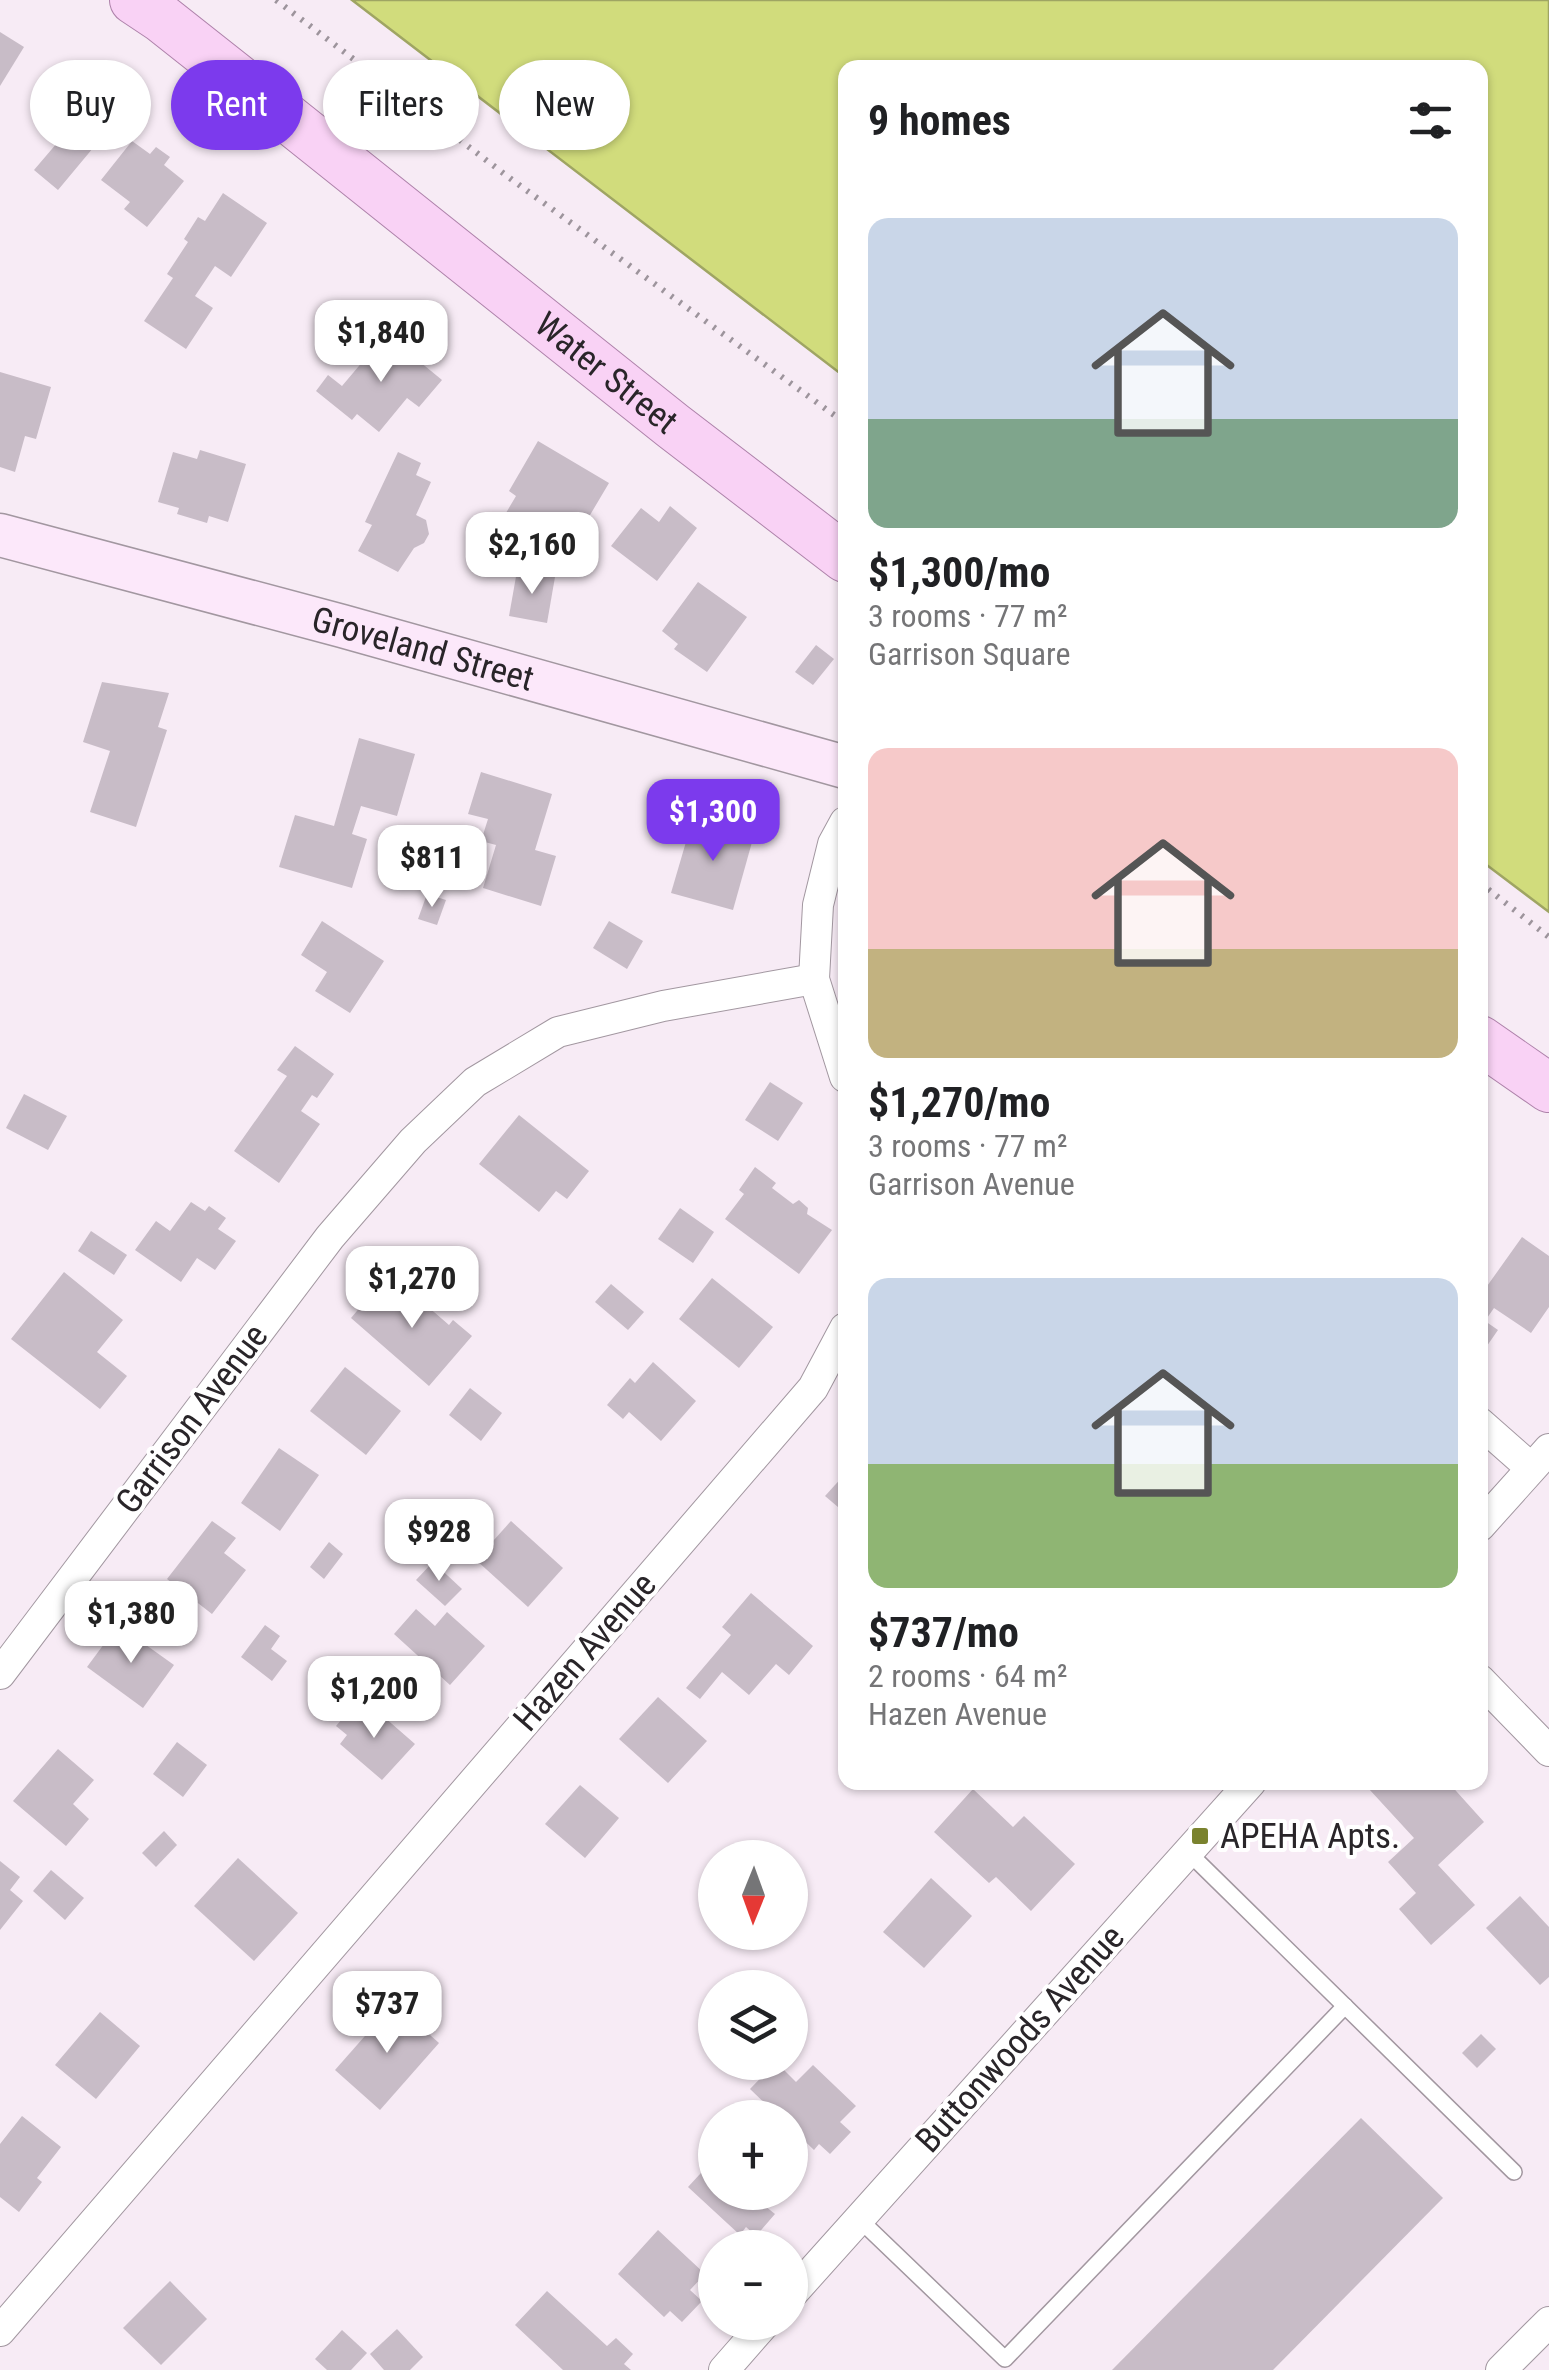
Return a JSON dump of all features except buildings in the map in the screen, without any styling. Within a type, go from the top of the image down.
[{"type":"main road","name":"Water Street","points":[[134,0],[838,553]]},
{"type":"main road","name":"Groveland Street","points":[[0,535],[342,626],[838,766]]},
{"type":"main road","points":[[1488,1046],[1549,1088]]},
{"type":"street","points":[[838,835],[818,904],[814,979],[838,1055]]},
{"type":"street","name":"Garrison Avenue","points":[[0,1674],[330,1237],[413,1141],[474,1082],[558,1032],[662,1006],[814,979]]},
{"type":"street","name":"Hazen Avenue","points":[[0,2331],[813,1388],[838,1341]]},
{"type":"street","points":[[1488,1428],[1540,1459],[1488,1517]]},
{"type":"street","points":[[1488,1688],[1549,1751]]},
{"type":"street","name":"Buttonwoods Avenue","points":[[808,2276],[1243,1790]]},
{"type":"street","points":[[1501,2370],[1549,2322]]},
{"type":"street","points":[[724,2370],[750,2340]]},
{"type":"lane","points":[[1188,1852],[1514,2172]]},
{"type":"lane","points":[[860,2218],[1005,2359],[1345,2006]]},
{"type":"path","points":[[276,0],[510,179],[838,418]]},
{"type":"path","points":[[1488,889],[1549,937]]},
{"type":"shaded area","points":[[352,0],[1549,0],[1549,912],[1488,866],[1488,60],[838,60],[838,372],[548,150],[630,150],[630,60],[499,60],[499,112],[479,97],[479,60],[430,60]]},
{"type":"place","name":"APEHA Apts.","points":[[1200,1836]]}]
